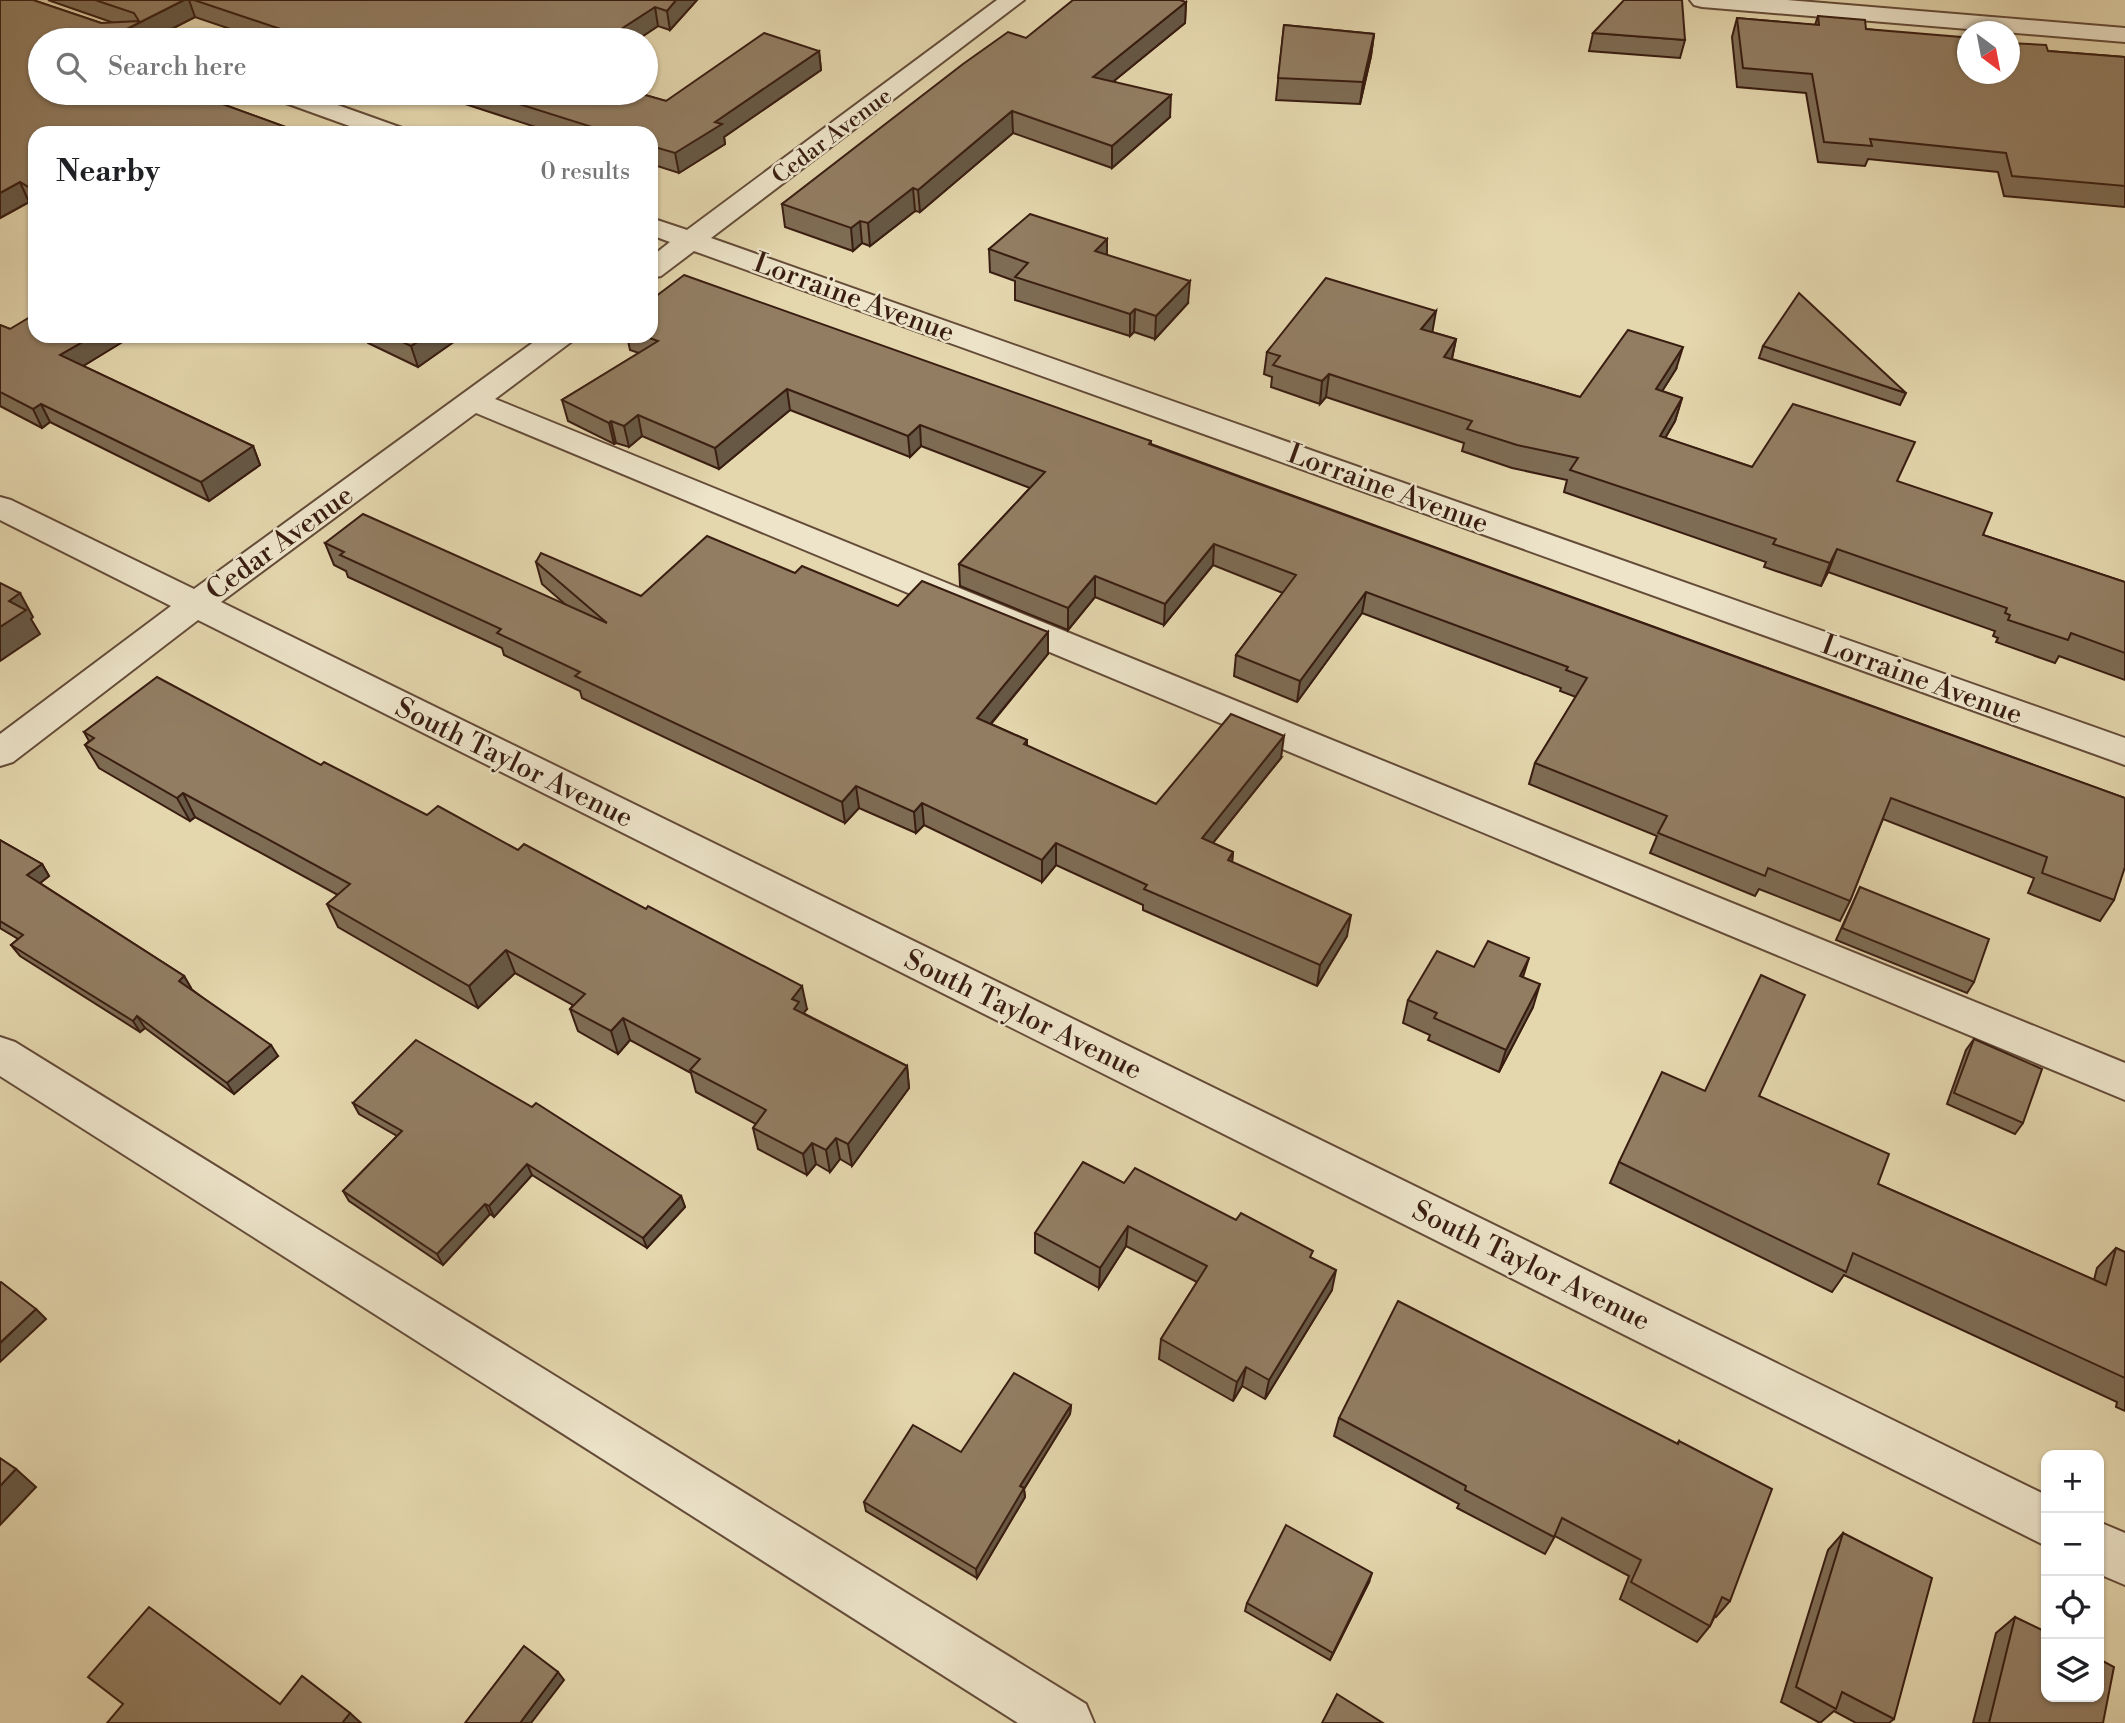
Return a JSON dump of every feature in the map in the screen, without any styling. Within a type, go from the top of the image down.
[{"type":"street","name":"Cedar Avenue","points":[[658,265],[1012,0]]},
{"type":"street","points":[[1702,0],[2125,35]]},
{"type":"street","points":[[315,105],[373,126]]},
{"type":"street","name":"Lorraine Avenue","points":[[658,228],[2125,752]]},
{"type":"street","name":"Cedar Avenue","points":[[0,753],[552,343]]},
{"type":"street","points":[[473,401],[2125,1082]]},
{"type":"street","name":"South Taylor Avenue","points":[[0,507],[195,606],[2041,1519]]},
{"type":"street","points":[[0,1054],[1067,1723]]},
{"type":"street","points":[[2104,1550],[2125,1560]]},
{"type":"building","points":[[0,0],[33,0],[101,23],[139,21],[134,13],[95,0],[184,0],[129,28],[28,28],[28,105],[225,105],[283,126],[28,126],[28,187],[20,182],[0,193]]},
{"type":"building","points":[[194,0],[676,0],[667,11],[655,7],[623,28],[277,28]]},
{"type":"building","points":[[1073,0],[1186,2],[1093,77],[1171,95],[1112,146],[1012,111],[918,190],[913,188],[868,223],[860,221],[851,228],[782,204],[1008,32],[1026,38]]},
{"type":"building","points":[[1624,0],[1682,0],[1685,40],[1593,33]]},
{"type":"building","points":[[1818,16],[1865,20],[1866,29],[1957,37],[1957,84],[2020,84],[2020,44],[2046,45],[2048,51],[2125,57],[2125,186],[2012,176],[2006,153],[1870,139],[1872,146],[1824,142],[1812,74],[1743,68],[1737,18],[1819,25]]},
{"type":"building","points":[[1284,25],[1374,34],[1363,82],[1278,78]]},
{"type":"building","points":[[764,33],[819,51],[715,122],[722,124],[675,153],[658,148],[658,126],[589,126],[522,105],[658,105],[658,99],[666,101]]},
{"type":"building","points":[[1030,214],[1107,239],[1095,251],[1190,281],[1156,316],[1135,309],[1130,314],[1015,277],[1028,263],[989,249]]},
{"type":"building","points":[[684,275],[1151,441],[1149,444],[2125,798],[2125,867],[2114,900],[2042,873],[2047,857],[1891,798],[1850,901],[1768,868],[1765,876],[1658,833],[1667,816],[1535,763],[1587,678],[1566,670],[1568,667],[1366,592],[1300,681],[1236,655],[1296,575],[1214,544],[1165,604],[1095,576],[1068,608],[959,564],[1045,472],[920,425],[908,436],[787,389],[715,448],[638,415],[624,426],[611,421],[609,423],[562,400],[658,343],[658,295]]},
{"type":"building","points":[[1326,278],[1436,311],[1421,329],[1456,339],[1444,357],[1580,397],[1628,330],[1683,347],[1656,389],[1682,398],[1660,436],[1752,467],[1793,404],[1915,442],[1897,481],[1992,513],[1983,535],[2125,582],[2125,653],[2071,633],[2068,640],[2008,620],[2010,615],[2005,613],[2007,608],[1837,549],[1830,563],[1773,544],[1776,539],[1570,470],[1578,458],[1517,445],[1467,429],[1472,421],[1329,374],[1322,381],[1273,365],[1280,356],[1267,352]]},
{"type":"building","points":[[1799,293],[1906,393],[1763,346]]},
{"type":"building","points":[[28,318],[28,343],[81,343],[60,355],[253,446],[201,482],[41,404],[33,409],[0,392],[0,325],[10,329]]},
{"type":"building","points":[[363,514],[607,623],[536,562],[541,553],[641,596],[707,536],[795,573],[802,566],[898,606],[922,581],[1048,632],[977,718],[1027,740],[1024,744],[1156,804],[1231,714],[1284,736],[1202,838],[1233,852],[1228,860],[1351,915],[1320,965],[1144,889],[1147,885],[1056,843],[1042,860],[922,803],[914,812],[856,786],[842,802],[575,676],[580,672],[497,633],[501,629],[340,555],[344,552],[325,543]]},
{"type":"building","points":[[0,583],[20,593],[9,601],[26,610],[0,627]]},
{"type":"building","points":[[157,677],[321,765],[324,762],[427,815],[438,806],[518,850],[524,844],[646,909],[648,906],[802,986],[792,999],[799,1002],[794,1009],[907,1066],[848,1144],[836,1138],[826,1150],[812,1143],[803,1154],[753,1128],[766,1110],[690,1070],[700,1059],[623,1018],[611,1031],[570,1009],[585,994],[506,950],[469,986],[327,904],[350,884],[183,793],[177,798],[85,745],[94,738],[84,732]]},
{"type":"building","points":[[0,840],[42,864],[27,875],[184,976],[179,981],[271,1045],[227,1083],[137,1016],[133,1021],[11,945],[23,935],[0,921]]},
{"type":"building","points":[[1860,887],[1989,939],[1974,982],[1842,928]]},
{"type":"building","points":[[1488,941],[1529,958],[1520,976],[1540,984],[1506,1050],[1434,1018],[1437,1013],[1408,1000],[1437,951],[1474,967]]},
{"type":"building","points":[[1761,975],[1805,995],[1759,1096],[1889,1154],[1878,1184],[2106,1285],[2116,1248],[2125,1252],[2125,1378],[1853,1253],[1846,1272],[1619,1162],[1662,1072],[1705,1091]]},
{"type":"building","points":[[1974,1039],[2042,1069],[2023,1123],[1954,1093]]},
{"type":"building","points":[[416,1040],[532,1107],[536,1103],[681,1196],[643,1238],[527,1164],[489,1206],[485,1204],[437,1254],[343,1191],[402,1131],[353,1103]]},
{"type":"building","points":[[1083,1162],[1124,1183],[1135,1168],[1236,1220],[1241,1213],[1313,1251],[1310,1257],[1336,1270],[1269,1380],[1246,1367],[1237,1382],[1161,1339],[1207,1266],[1128,1226],[1100,1268],[1035,1233]]},
{"type":"building","points":[[0,1283],[36,1309],[0,1343]]},
{"type":"building","points":[[1398,1301],[1772,1489],[1730,1601],[1722,1597],[1710,1626],[1631,1582],[1641,1560],[1562,1518],[1554,1537],[1339,1418]]},
{"type":"building","points":[[1014,1373],[1071,1405],[1020,1486],[1024,1488],[976,1569],[864,1502],[913,1425],[961,1452]]},
{"type":"building","points":[[0,1458],[16,1469],[0,1486]]},
{"type":"building","points":[[1286,1525],[1372,1573],[1333,1653],[1247,1603]]},
{"type":"building","points":[[1843,1533],[1932,1578],[1894,1719],[1842,1692],[1836,1709],[1796,1687]]},
{"type":"building","points":[[149,1607],[280,1704],[302,1676],[350,1713],[342,1723],[107,1723],[123,1704],[88,1677]]},
{"type":"building","points":[[2015,1617],[2041,1630],[2041,1702],[2104,1702],[2104,1662],[2114,1667],[2103,1723],[1989,1723]]},
{"type":"building","points":[[524,1646],[558,1672],[520,1723],[465,1723]]},
{"type":"building","points":[[1337,1694],[1383,1723],[1322,1723]]}]
